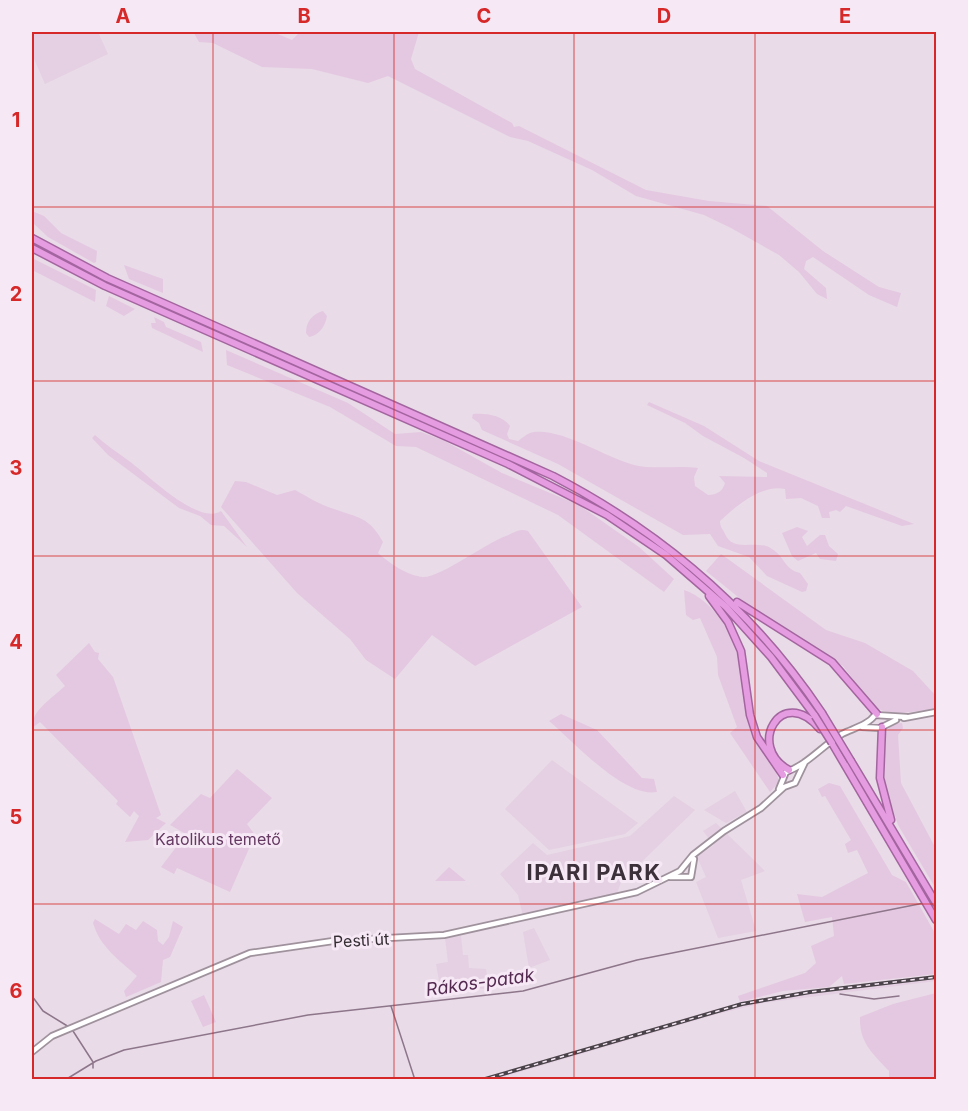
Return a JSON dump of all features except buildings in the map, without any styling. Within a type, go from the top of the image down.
[{"type":"highway","points":[[32,238],[118,283],[553,476],[634,522],[705,577],[777,652],[851,761],[936,903]]},
{"type":"highway","points":[[32,248],[105,286],[556,486],[625,526],[683,568],[763,647],[819,715],[832,743],[936,920]]},
{"type":"highway","points":[[700,583],[724,616],[735,636],[745,667],[755,731],[783,777]]},
{"type":"highway","points":[[723,594],[832,662],[881,715]]},
{"type":"highway","points":[[790,770],[777,759],[769,743],[769,735],[774,722],[787,713],[799,712],[812,719],[832,743]]},
{"type":"highway","points":[[884,725],[879,738],[880,783],[887,811],[901,843]]},
{"type":"main road","points":[[773,797],[783,777],[790,770],[805,762],[822,746],[852,729],[873,723],[884,725],[907,717],[936,712]]},
{"type":"main road","points":[[873,723],[881,715],[907,717]]},
{"type":"main road","points":[[881,715],[884,725]]},
{"type":"main road","points":[[688,867],[691,877],[681,874],[701,850],[789,784],[795,783],[805,762]]},
{"type":"main road","points":[[790,770],[797,776]]},
{"type":"main road","points":[[783,777],[789,784]]},
{"type":"main road","name":"Pesti út","points":[[32,1052],[42,1041],[66,1030],[250,953],[333,941],[446,934],[617,898],[664,878],[681,874]]},
{"type":"shaded area","points":[[32,32],[98,32],[108,54],[45,84],[32,54]]},
{"type":"shaded area","points":[[552,760],[638,823],[625,834],[549,850],[505,809]]},
{"type":"shaded area","points":[[735,791],[747,812],[726,823],[704,810]]},
{"type":"shaded area","points":[[674,796],[695,810],[621,882],[616,896],[523,916],[518,895],[500,874],[533,843],[547,855],[630,836]]},
{"type":"shaded area","points":[[716,823],[765,871],[741,880],[756,931],[718,938],[696,882],[706,877],[697,857],[714,845],[703,831]]},
{"type":"shaded area","points":[[534,928],[550,960],[529,968],[523,932]]},
{"type":"shaded area","points":[[461,936],[463,955],[468,955],[469,968],[486,969],[489,988],[441,992],[436,964],[448,962],[445,938]]},
{"type":"shaded area","points":[[936,975],[936,981],[763,1003],[714,1015],[496,1079],[480,1079],[713,1010],[762,999]]},
{"type":"green space","points":[[273,32],[292,40],[300,32],[419,32],[411,59],[415,69],[512,123],[514,127],[519,126],[646,190],[709,201],[767,206],[823,251],[879,287],[901,293],[897,307],[869,295],[813,257],[806,261],[804,269],[826,288],[827,299],[817,294],[799,272],[779,255],[731,228],[704,215],[636,196],[592,170],[528,141],[510,137],[388,76],[368,83],[312,69],[262,67],[213,43],[199,42],[194,33]]},
{"type":"green space","points":[[32,211],[44,216],[61,233],[97,251],[96,262],[94,263],[48,237],[32,222]]},
{"type":"green space","points":[[32,258],[96,290],[95,302],[32,270]]},
{"type":"green space","points":[[124,265],[163,279],[163,293],[129,279]]},
{"type":"green space","points":[[109,296],[135,309],[124,316],[106,306]]},
{"type":"green space","points":[[323,311],[327,316],[323,327],[309,337],[306,333],[308,322],[313,316]]},
{"type":"green space","points":[[154,317],[164,322],[166,327],[201,342],[203,352],[152,328],[151,323],[156,323]]},
{"type":"green space","points":[[226,350],[348,403],[395,434],[421,432],[443,440],[502,473],[579,505],[639,547],[674,579],[664,592],[558,515],[416,447],[396,446],[330,407],[227,365]]},
{"type":"green space","points":[[649,402],[704,426],[759,461],[914,524],[902,526],[846,506],[840,512],[836,510],[829,512],[830,518],[822,518],[818,506],[801,498],[786,499],[785,489],[776,488],[750,498],[720,521],[725,534],[734,543],[766,546],[776,552],[791,569],[800,573],[808,584],[806,591],[802,592],[767,576],[749,557],[718,546],[710,534],[683,535],[558,464],[482,430],[479,423],[472,418],[473,414],[498,417],[510,426],[507,434],[509,439],[518,441],[527,434],[546,432],[571,439],[634,465],[698,468],[694,477],[695,486],[708,495],[717,493],[723,488],[725,483],[719,476],[767,477],[767,473],[744,458],[703,436],[685,423],[647,405]]},
{"type":"green space","points":[[95,435],[186,505],[211,514],[221,511],[247,547],[224,526],[211,525],[200,516],[179,508],[108,455],[92,438]]},
{"type":"green space","points":[[235,481],[246,482],[277,495],[295,490],[324,505],[363,520],[373,528],[383,542],[378,553],[399,568],[417,576],[431,576],[497,540],[519,530],[528,531],[582,607],[475,666],[432,635],[395,679],[366,660],[350,639],[297,593],[221,507]]},
{"type":"green space","points":[[797,527],[808,531],[802,537],[807,546],[820,535],[825,535],[829,546],[838,554],[836,561],[820,559],[816,553],[798,561],[792,556],[782,533]]},
{"type":"green space","points":[[721,554],[826,630],[865,643],[913,671],[936,696],[936,709],[893,714],[875,708],[843,666],[748,605],[706,571]]},
{"type":"green space","points":[[684,590],[695,595],[715,612],[735,645],[743,669],[750,730],[774,768],[779,782],[770,792],[730,733],[737,727],[718,675],[717,657],[700,618],[693,620],[686,615]]},
{"type":"green space","points":[[89,643],[95,652],[99,653],[98,659],[113,677],[161,815],[156,818],[166,823],[148,840],[125,842],[139,816],[134,811],[130,817],[116,804],[118,801],[40,722],[32,728],[38,711],[65,686],[56,675]]},
{"type":"green space","points":[[561,714],[597,730],[642,778],[654,779],[657,792],[644,792],[630,786],[600,767],[549,721]]},
{"type":"green space","points":[[902,723],[903,728],[898,735],[901,783],[936,849],[936,889],[898,825],[885,786],[883,735],[893,724]]},
{"type":"green space","name":"Katolikus temető","points":[[237,769],[272,798],[247,824],[255,835],[230,892],[177,868],[174,874],[161,867],[186,834],[170,825],[201,794],[210,798]]},
{"type":"green space","points":[[829,783],[840,786],[892,875],[906,882],[936,935],[936,974],[844,984],[842,976],[829,987],[783,991],[740,1002],[738,996],[805,973],[816,963],[811,946],[834,936],[832,917],[805,922],[797,894],[822,897],[868,873],[857,850],[848,853],[845,844],[851,840],[825,796],[822,797],[818,789]]},
{"type":"green space","points":[[449,867],[466,881],[435,881]]},
{"type":"green space","points":[[95,919],[119,934],[126,924],[136,930],[143,921],[157,930],[158,941],[163,945],[169,937],[173,921],[183,927],[170,957],[163,960],[161,982],[126,997],[124,991],[137,976],[105,946],[96,932],[93,923]]},
{"type":"green space","points":[[936,993],[936,1079],[889,1079],[889,1071],[865,1041],[860,1026],[860,1017],[893,1004]]},
{"type":"green space","points":[[204,995],[216,1022],[203,1027],[191,1001]]},
{"type":"waterway","name":"Rákos-patak","points":[[65,1080],[96,1061],[124,1050],[308,1015],[523,991],[637,960],[924,903]]},
{"type":"waterway","points":[[840,994],[874,999],[899,996]]},
{"type":"waterway","points":[[32,996],[43,1011],[69,1027]]},
{"type":"waterway","points":[[391,1006],[415,1080]]},
{"type":"waterway","points":[[73,1031],[93,1062],[93,1068]]},
{"type":"railway","points":[[482,1080],[742,1004],[810,992],[936,977]]},
{"type":"district","name":"IPARI PARK","points":[[594,872]]}]
